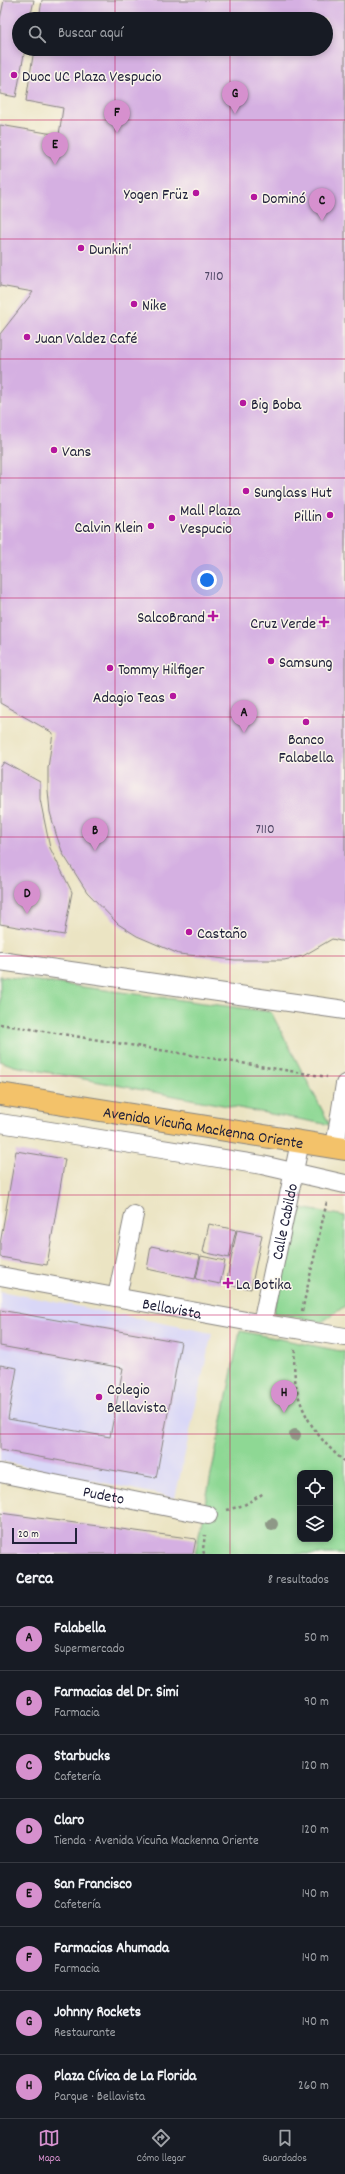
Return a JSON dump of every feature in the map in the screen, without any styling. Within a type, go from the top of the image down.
[{"type":"main road","name":"Avenida Vicuña Mackenna Oriente","points":[[0,1082],[61,1103]]},
{"type":"main road","name":"Avenida Vicuña Mackenna Oriente","points":[[0,1094],[340,1148]]},
{"type":"street","points":[[0,961],[345,1010]]},
{"type":"street","points":[[338,1081],[340,1148]]},
{"type":"street","points":[[0,1123],[254,1164],[345,1184]]},
{"type":"street","name":"Calle Cabildo","points":[[262,1324],[295,1172],[300,1142]]},
{"type":"street","points":[[117,1297],[134,1215]]},
{"type":"street","name":"Bellavista","points":[[0,1276],[262,1324],[345,1337]]},
{"type":"street","name":"Pudeto","points":[[0,1473],[208,1515]]},
{"type":"path","points":[[0,1024],[338,1081]]},
{"type":"shaded area","name":"Colegio Bellavista","points":[[0,1291],[212,1333],[175,1498],[0,1461]]},
{"type":"green space","points":[[0,976],[271,1012],[330,1125],[14,1066],[0,1061]]},
{"type":"green space","points":[[296,1207],[345,1216],[345,1306],[322,1322],[273,1313]]},
{"type":"green space","points":[[240,1331],[345,1352],[345,1554],[195,1554]]},
{"type":"building","name":"Duoc UC Plaza Vespucio","points":[[4,0],[34,0],[31,12],[12,12],[12,56],[24,56],[16,97],[0,94],[0,19]]},
{"type":"building","name":"Mall Plaza Vespucio","points":[[42,0],[345,0],[345,942],[332,939],[303,956],[284,960],[235,960],[179,954],[137,936],[118,924],[87,892],[63,854],[56,834],[50,812],[48,790],[48,768],[53,733],[0,703],[0,334],[33,292],[0,286],[0,125],[59,135],[63,108],[26,101],[33,56],[333,56],[333,12],[40,12]]},
{"type":"building","points":[[4,762],[40,782],[40,799],[50,848],[72,892],[64,935],[0,924],[0,768]]},
{"type":"building","points":[[16,1151],[65,1159],[47,1265],[0,1257],[0,1244]]},
{"type":"building","points":[[209,1224],[236,1230],[229,1258],[203,1252]]},
{"type":"building","points":[[237,1230],[262,1235],[251,1289],[226,1284]]},
{"type":"building","points":[[151,1246],[200,1256],[195,1279],[147,1269]]},
{"type":"building","points":[[201,1256],[225,1261],[220,1284],[196,1279]]},
{"type":"building","points":[[0,1310],[181,1342],[156,1478],[0,1450],[0,1365],[17,1368],[8,1419],[110,1437],[123,1368],[0,1346]]},
{"type":"building","points":[[0,1513],[196,1539],[193,1554],[0,1554]]},
{"type":"place","name":"Duoc UC Plaza Vespucio","points":[[14,75]]},
{"type":"place","name":"Johnny Rockets","points":[[235,114]]},
{"type":"place","name":"Farmacias Ahumada","points":[[117,133]]},
{"type":"place","name":"San Francisco","points":[[55,165]]},
{"type":"place","name":"Yogen Früz","points":[[196,193]]},
{"type":"place","name":"Dominó","points":[[254,197]]},
{"type":"place","name":"Starbucks","points":[[322,221]]},
{"type":"place","name":"Dunkin'","points":[[81,248]]},
{"type":"place","name":"Nike","points":[[134,304]]},
{"type":"place","name":"Juan Valdez Café","points":[[27,337]]},
{"type":"place","name":"Big Boba","points":[[243,403]]},
{"type":"place","name":"Vans","points":[[54,450]]},
{"type":"place","name":"Sunglass Hut","points":[[246,491]]},
{"type":"place","name":"Pillin","points":[[330,515]]},
{"type":"place","name":"Mall Plaza Vespucio","points":[[172,518]]},
{"type":"place","name":"Calvin Klein","points":[[151,526]]},
{"type":"place","name":"SalcoBrand","points":[[213,616]]},
{"type":"place","name":"Cruz Verde","points":[[324,622]]},
{"type":"place","name":"Samsung","points":[[271,661]]},
{"type":"place","name":"Tommy Hilfiger","points":[[110,668]]},
{"type":"place","name":"Adagio Teas","points":[[173,696]]},
{"type":"place","name":"Banco Falabella","points":[[306,722]]},
{"type":"place","name":"Falabella","points":[[244,733]]},
{"type":"place","name":"Farmacias del Dr. Simi","points":[[95,851]]},
{"type":"place","name":"Claro","points":[[27,914]]},
{"type":"place","name":"Castaño","points":[[189,932]]},
{"type":"place","name":"La Botika","points":[[228,1283]]},
{"type":"place","name":"Colegio Bellavista","points":[[99,1397]]},
{"type":"place","name":"Plaza Cívica de La Florida","points":[[284,1413]]}]
